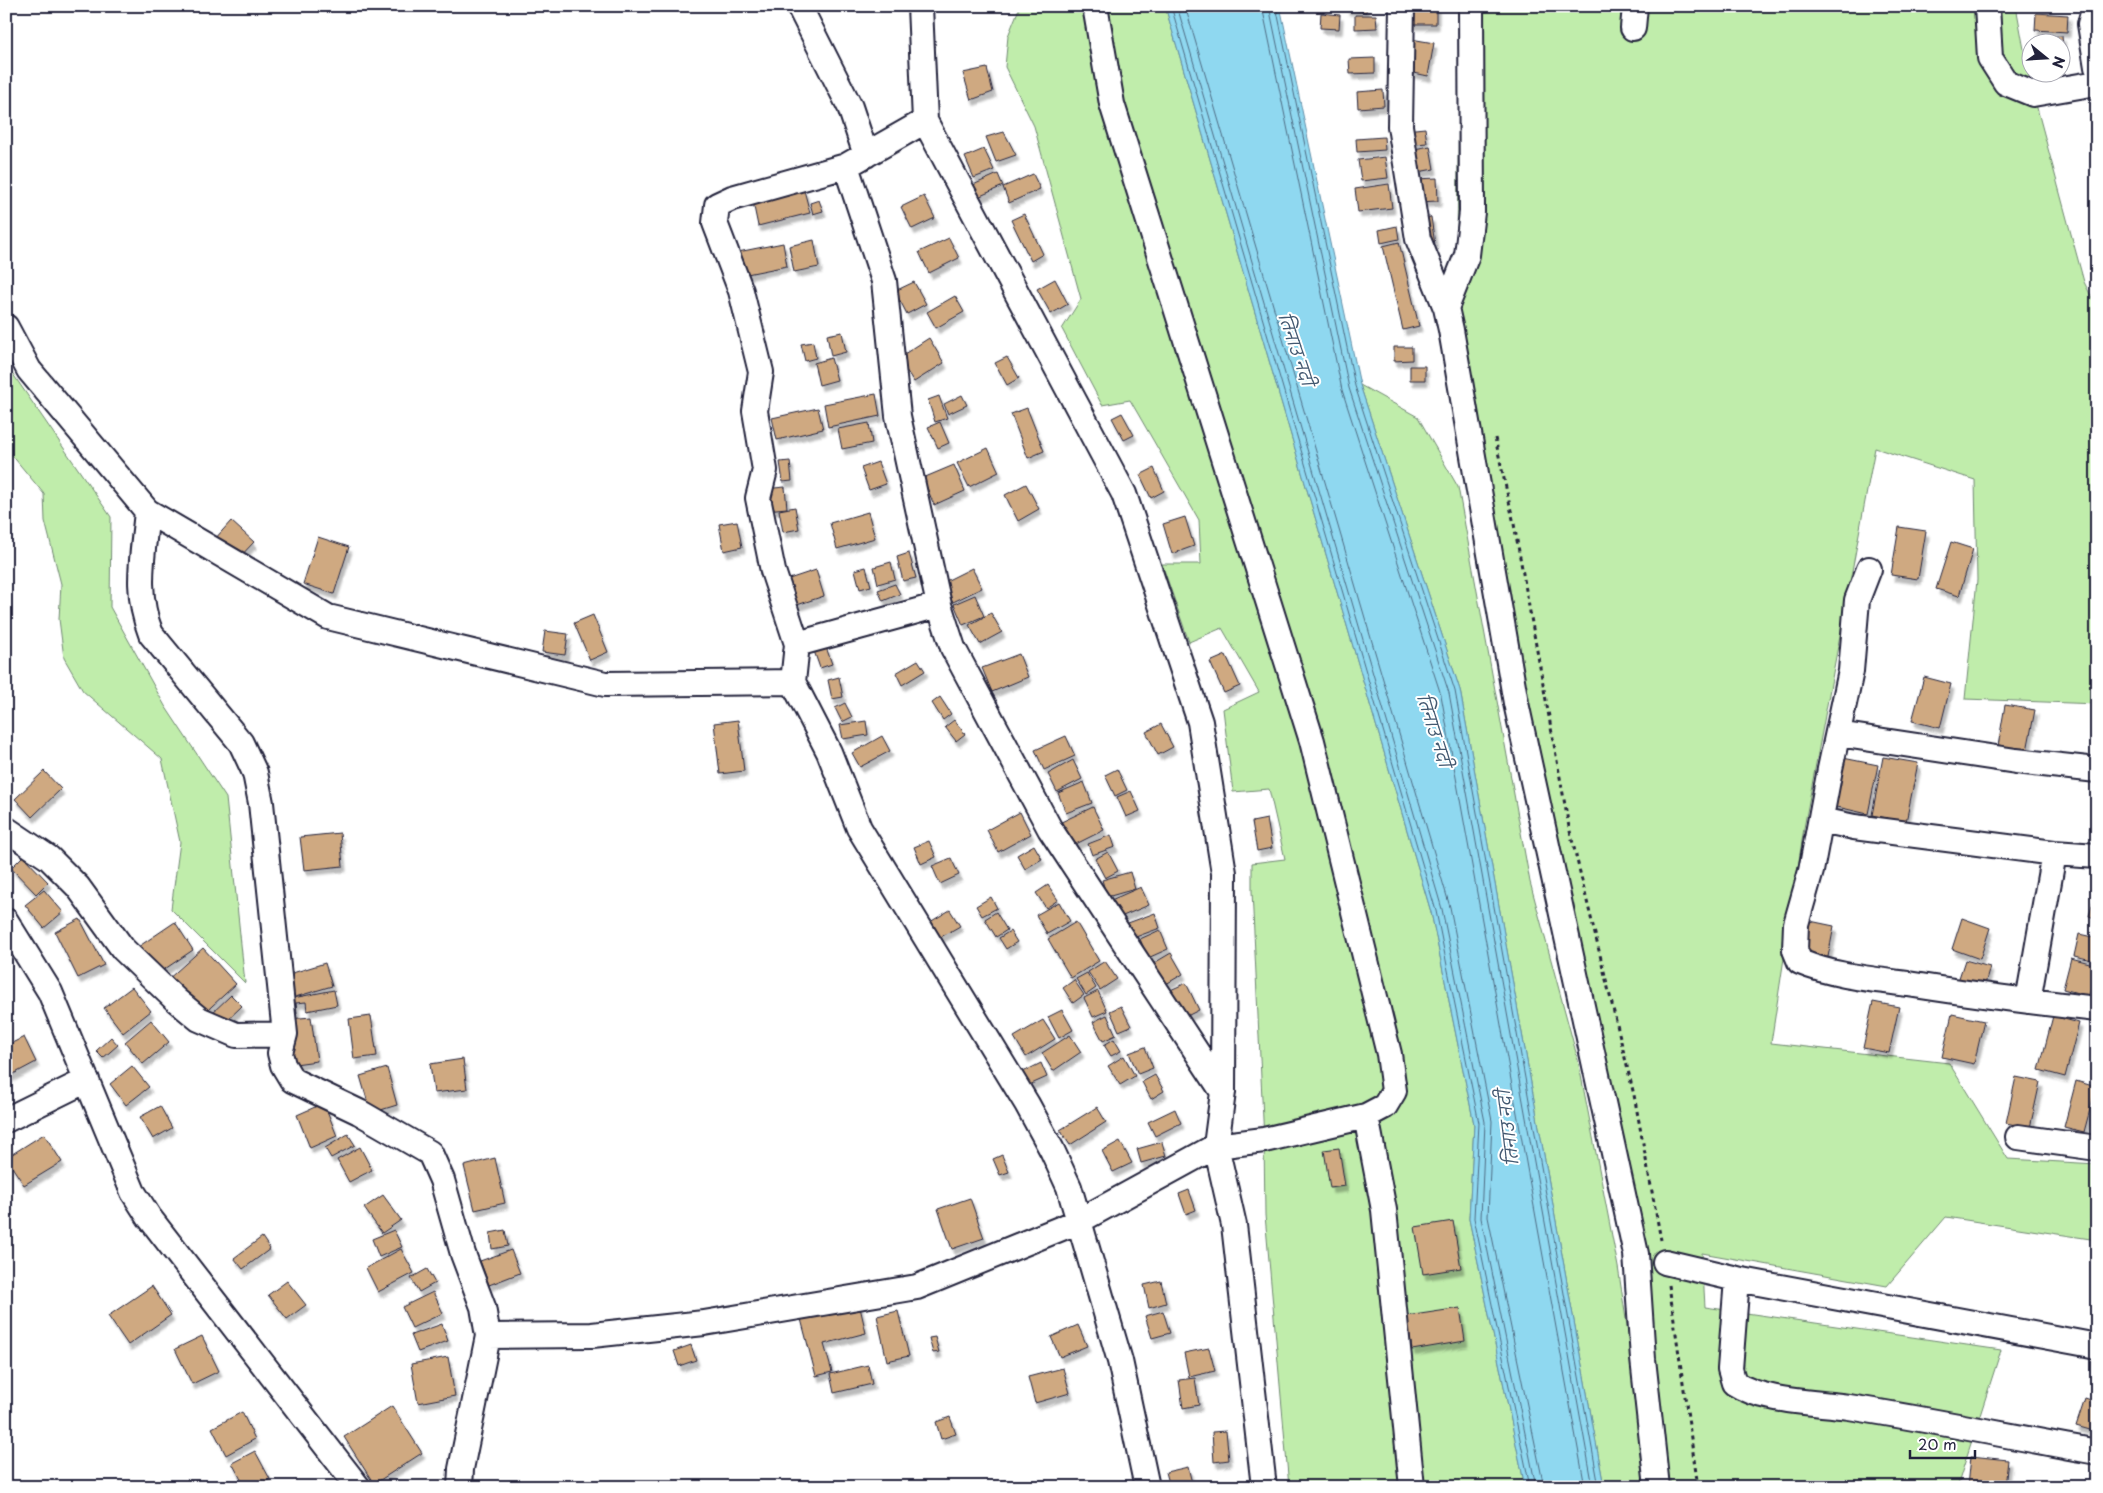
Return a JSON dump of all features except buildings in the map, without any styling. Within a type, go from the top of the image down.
[{"type":"street","points":[[800,6],[850,107],[856,160],[884,281],[898,416],[939,605],[953,648],[1050,829],[1223,1092]]},
{"type":"street","points":[[920,6],[925,121],[1124,494],[1200,722],[1224,873],[1223,1092],[1216,1146],[1234,1225],[1264,1487]]},
{"type":"street","points":[[488,1336],[592,1335],[704,1323],[917,1287],[1079,1220],[1216,1146],[1264,1140],[1366,1116],[1385,1106],[1394,1091],[1384,1035],[1312,741],[1112,104],[1095,6]]},
{"type":"street","points":[[1402,6],[1400,126],[1418,239],[1446,308],[1516,703],[1636,1254],[1643,1359],[1656,1487]]},
{"type":"street","points":[[1446,308],[1467,255],[1472,212],[1471,6]]},
{"type":"street","points":[[1987,6],[1990,58],[2006,83],[2033,94],[2097,83]]},
{"type":"street","points":[[2095,6],[2090,24],[2097,66]]},
{"type":"street","points":[[925,121],[856,160],[732,198],[717,205],[715,223],[741,291],[761,372],[755,411],[764,470],[758,498],[773,571],[797,644],[793,682],[829,752],[859,828],[1028,1104],[1069,1187],[1120,1361],[1147,1487]]},
{"type":"street","points":[[6,327],[29,370],[147,512],[328,617],[604,684],[793,682]]},
{"type":"street","points":[[147,512],[140,582],[143,614],[151,634],[241,743],[255,773],[261,803],[285,1034],[280,1053],[283,1065],[292,1080],[359,1112],[430,1153],[442,1180],[463,1254],[483,1307],[488,1336],[461,1469],[460,1487]]},
{"type":"street","points":[[1869,569],[1857,600],[1852,671],[1811,871],[1796,924],[1795,950],[1800,962],[1821,970],[2028,1001],[2097,1009]]},
{"type":"street","points":[[797,644],[939,605]]},
{"type":"street","points":[[1838,734],[2016,761],[2097,770]]},
{"type":"street","points":[[1821,820],[1854,827],[2054,853],[2097,856]]},
{"type":"street","points":[[6,828],[49,858],[78,888],[124,949],[198,1019],[236,1035],[285,1034]]},
{"type":"street","points":[[2028,1001],[2054,853]]},
{"type":"street","points":[[6,921],[50,992],[132,1192],[149,1217],[358,1487]]},
{"type":"street","points":[[6,1120],[87,1080]]},
{"type":"street","points":[[1366,1116],[1384,1210],[1412,1487]]},
{"type":"street","points":[[2018,1137],[2097,1148]]},
{"type":"street","points":[[1665,1262],[1737,1279],[2097,1346]]},
{"type":"street","points":[[1737,1279],[1730,1369],[1734,1383],[1742,1389],[1770,1396],[1849,1407],[2097,1452]]},
{"type":"path","points":[[1493,429],[1514,524],[1569,827],[1634,1095],[1665,1262],[1698,1487]]},
{"type":"green space","points":[[1020,6],[1165,6],[1431,912],[1474,1124],[1469,1219],[1525,1487],[1289,1487],[1265,1215],[1264,1140],[1252,891],[1252,863],[1285,859],[1269,789],[1233,792],[1223,709],[1259,692],[1222,628],[1189,642],[1162,564],[1201,564],[1199,520],[1130,400],[1102,405],[1062,329],[1081,299],[1034,126],[1005,67],[1008,36]]},
{"type":"green space","points":[[1460,6],[2016,6],[2021,32],[2020,82],[2030,82],[2084,282],[2097,308],[2097,704],[1965,699],[1977,580],[1975,480],[1875,448],[1804,828],[1771,1043],[1949,1063],[2008,1159],[2097,1164],[2097,1240],[1946,1217],[1887,1286],[1702,1253],[1705,1307],[2001,1350],[1957,1487],[1668,1487],[1627,1216],[1559,932],[1470,514],[1457,240]]},
{"type":"green space","points":[[6,364],[111,517],[110,607],[165,706],[226,798],[245,983],[171,909],[180,842],[162,759],[83,691],[64,658],[59,619],[61,584],[45,521],[44,494],[6,448]]},
{"type":"green space","points":[[1360,385],[1418,417],[1458,487],[1530,882],[1578,1060],[1618,1267],[1642,1424],[1648,1487],[1604,1487],[1460,690]]},
{"type":"water","name":"तिनाउ नदी","points":[[1165,6],[1280,6],[1360,385],[1460,690],[1604,1487],[1525,1487],[1469,1219],[1474,1124],[1431,912]]}]
